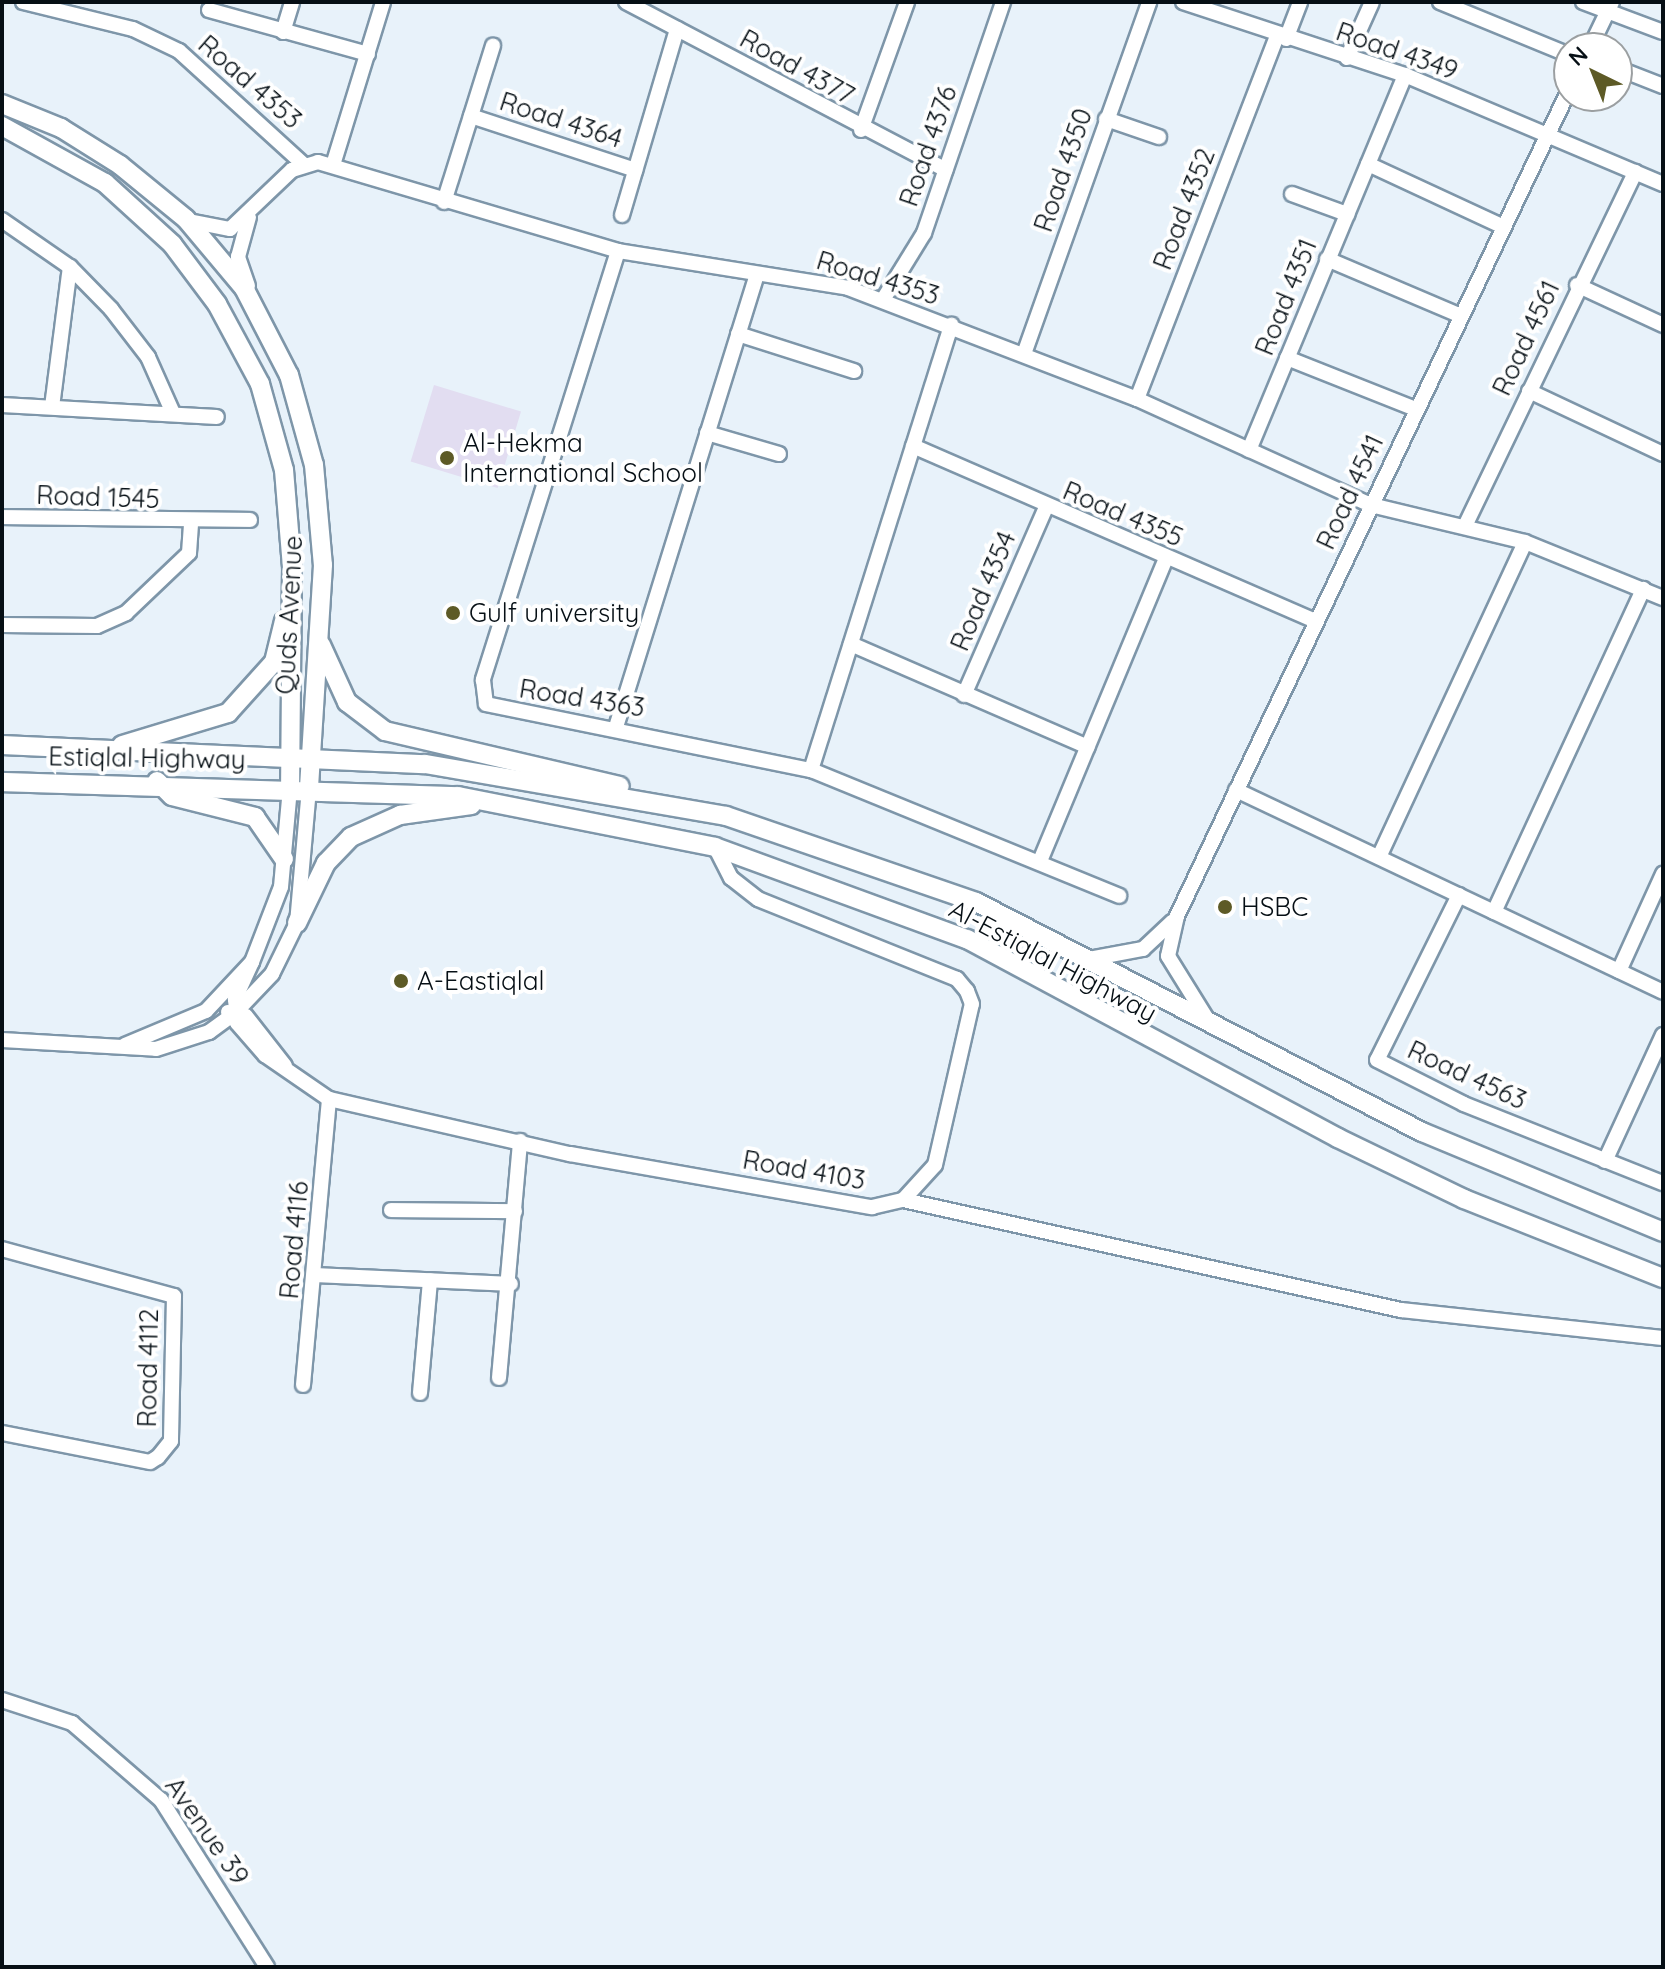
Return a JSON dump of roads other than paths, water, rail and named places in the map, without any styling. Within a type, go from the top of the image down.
[{"type":"main road","name":"Quds Avenue","points":[[2,104],[61,128],[120,165],[186,219],[261,315],[289,375],[314,465],[323,565],[317,629],[297,757]]},
{"type":"main road","name":"Quds Avenue","points":[[2,126],[105,183],[172,244],[217,304],[268,413],[284,470],[292,567],[300,788]]},
{"type":"main road","points":[[111,750],[199,727],[256,689],[274,662],[292,567]]},
{"type":"main road","points":[[317,629],[347,702],[385,731],[609,779],[637,795]]},
{"type":"main road","name":"Estiqlal Highway","points":[[2,745],[297,757]]},
{"type":"main road","name":"Al-Estiqlal Highway","points":[[297,757],[425,764],[637,795],[897,870],[1087,959],[1422,1132],[1663,1232]]},
{"type":"main road","points":[[157,781],[172,796],[255,817],[284,859]]},
{"type":"main road","name":"Estiqlal Highway","points":[[2,782],[157,781],[300,788]]},
{"type":"main road","name":"Al-Estiqlal Highway","points":[[300,788],[495,800],[715,847],[967,939],[1338,1138],[1464,1199],[1663,1278]]},
{"type":"main road","points":[[297,923],[326,863],[367,827],[495,800]]},
{"type":"street","name":"Road 4353","points":[[23,2],[133,29],[179,51],[303,164],[333,165],[444,202],[618,251],[884,298],[1137,399],[1371,505]]},
{"type":"street","points":[[283,32],[292,2]]},
{"type":"street","points":[[333,165],[383,2]]},
{"type":"street","name":"Road 4377","points":[[626,2],[861,130],[946,170]]},
{"type":"street","name":"Road 4377","points":[[861,130],[907,2]]},
{"type":"street","name":"Road 4376","points":[[884,298],[924,233],[1003,2]]},
{"type":"street","name":"Road 4350","points":[[1024,354],[1149,2]]},
{"type":"street","name":"Road 4349","points":[[1183,2],[1281,38],[1405,75],[1663,184]]},
{"type":"street","name":"Road 4352","points":[[1137,399],[1281,38],[1300,2]]},
{"type":"street","points":[[1347,58],[1372,2]]},
{"type":"street","points":[[1440,2],[1553,48]]},
{"type":"street","points":[[1583,2],[1610,6],[1663,32]]},
{"type":"street","points":[[1598,32],[1610,6]]},
{"type":"street","points":[[209,10],[368,54]]},
{"type":"street","name":"Road 4364","points":[[622,215],[677,29]]},
{"type":"street","name":"Road 4364","points":[[444,202],[493,46]]},
{"type":"street","points":[[1633,74],[1663,86]]},
{"type":"street","name":"Road 4351","points":[[1249,450],[1405,75]]},
{"type":"street","name":"Road 4541","points":[[1177,916],[1558,112]]},
{"type":"street","name":"Road 4364","points":[[471,116],[635,170]]},
{"type":"street","points":[[1106,119],[1159,137]]},
{"type":"street","name":"Road 4353","points":[[186,219],[217,230],[249,217],[303,164]]},
{"type":"street","points":[[1368,164],[1504,227]]},
{"type":"street","name":"Road 4561","points":[[1465,526],[1577,285],[1635,172]]},
{"type":"street","points":[[1292,194],[1347,214]]},
{"type":"street","points":[[249,217],[240,269],[261,315]]},
{"type":"street","points":[[2,220],[70,267],[148,357],[172,411]]},
{"type":"street","name":"Road 4363","points":[[618,251],[481,688],[497,710],[616,727],[811,770],[1040,861],[1119,896]]},
{"type":"street","points":[[1327,259],[1459,315]]},
{"type":"street","points":[[52,407],[70,267]]},
{"type":"street","points":[[616,727],[757,275]]},
{"type":"street","points":[[1577,285],[1663,325]]},
{"type":"street","points":[[811,770],[951,325]]},
{"type":"street","points":[[738,334],[854,371]]},
{"type":"street","points":[[1287,358],[1416,409]]},
{"type":"street","points":[[1529,391],[1663,454]]},
{"type":"street","points":[[2,405],[172,411],[217,417]]},
{"type":"street","points":[[707,433],[779,454]]},
{"type":"street","name":"Road 4355","points":[[913,446],[1046,507],[1316,621]]},
{"type":"street","points":[[1371,505],[1525,542],[1663,598]]},
{"type":"street","name":"Road 4354","points":[[964,695],[1046,507]]},
{"type":"street","name":"Road 1545","points":[[2,517],[191,525],[250,520]]},
{"type":"street","name":"Road 1545","points":[[2,625],[97,626],[126,613],[189,553],[191,525]]},
{"type":"street","points":[[1379,857],[1525,542]]},
{"type":"street","points":[[1040,861],[1166,559]]},
{"type":"street","points":[[1494,912],[1643,589]]},
{"type":"street","name":"Road 4354","points":[[851,644],[1088,747]]},
{"type":"street","points":[[235,1013],[252,962],[275,914],[300,788]]},
{"type":"street","points":[[2,1040],[107,1050],[174,1047],[235,1013],[272,974],[297,923],[300,788]]},
{"type":"street","points":[[1236,790],[1663,992]]},
{"type":"street","points":[[715,847],[748,893],[957,979],[967,991],[972,1004],[935,1165],[903,1200]]},
{"type":"street","points":[[1619,971],[1663,874]]},
{"type":"street","name":"Road 4563","points":[[1459,895],[1377,1060],[1605,1161],[1663,1183]]},
{"type":"street","points":[[1087,959],[1143,949],[1177,916]]},
{"type":"street","points":[[1177,916],[1168,956],[1207,1020]]},
{"type":"street","points":[[107,1050],[206,1011],[252,962]]},
{"type":"street","points":[[206,1011],[235,1013]]},
{"type":"street","name":"Road 4103","points":[[235,1013],[277,1048],[285,1067],[329,1099],[520,1141],[863,1205],[903,1200],[1401,1310],[1663,1338]]},
{"type":"street","points":[[1605,1161],[1663,1035]]},
{"type":"street","name":"Road 4116","points":[[303,1385],[316,1275],[329,1099]]},
{"type":"street","points":[[499,1378],[511,1284],[520,1141]]},
{"type":"street","points":[[391,1210],[515,1211]]},
{"type":"street","name":"Road 4112","points":[[2,1249],[166,1289],[174,1296],[171,1441],[158,1457],[150,1462],[2,1433]]},
{"type":"street","points":[[316,1275],[511,1284]]},
{"type":"street","points":[[420,1393],[430,1280]]},
{"type":"street","name":"Avenue 39","points":[[2,1700],[72,1723],[161,1800],[267,1967]]},
{"type":"place","name":"Al-Hekma International School","points":[[447,458]]},
{"type":"place","name":"Gulf university","points":[[453,613]]},
{"type":"place","name":"HSBC","points":[[1225,907]]},
{"type":"place","name":"A-Eastiqlal","points":[[401,981]]}]
